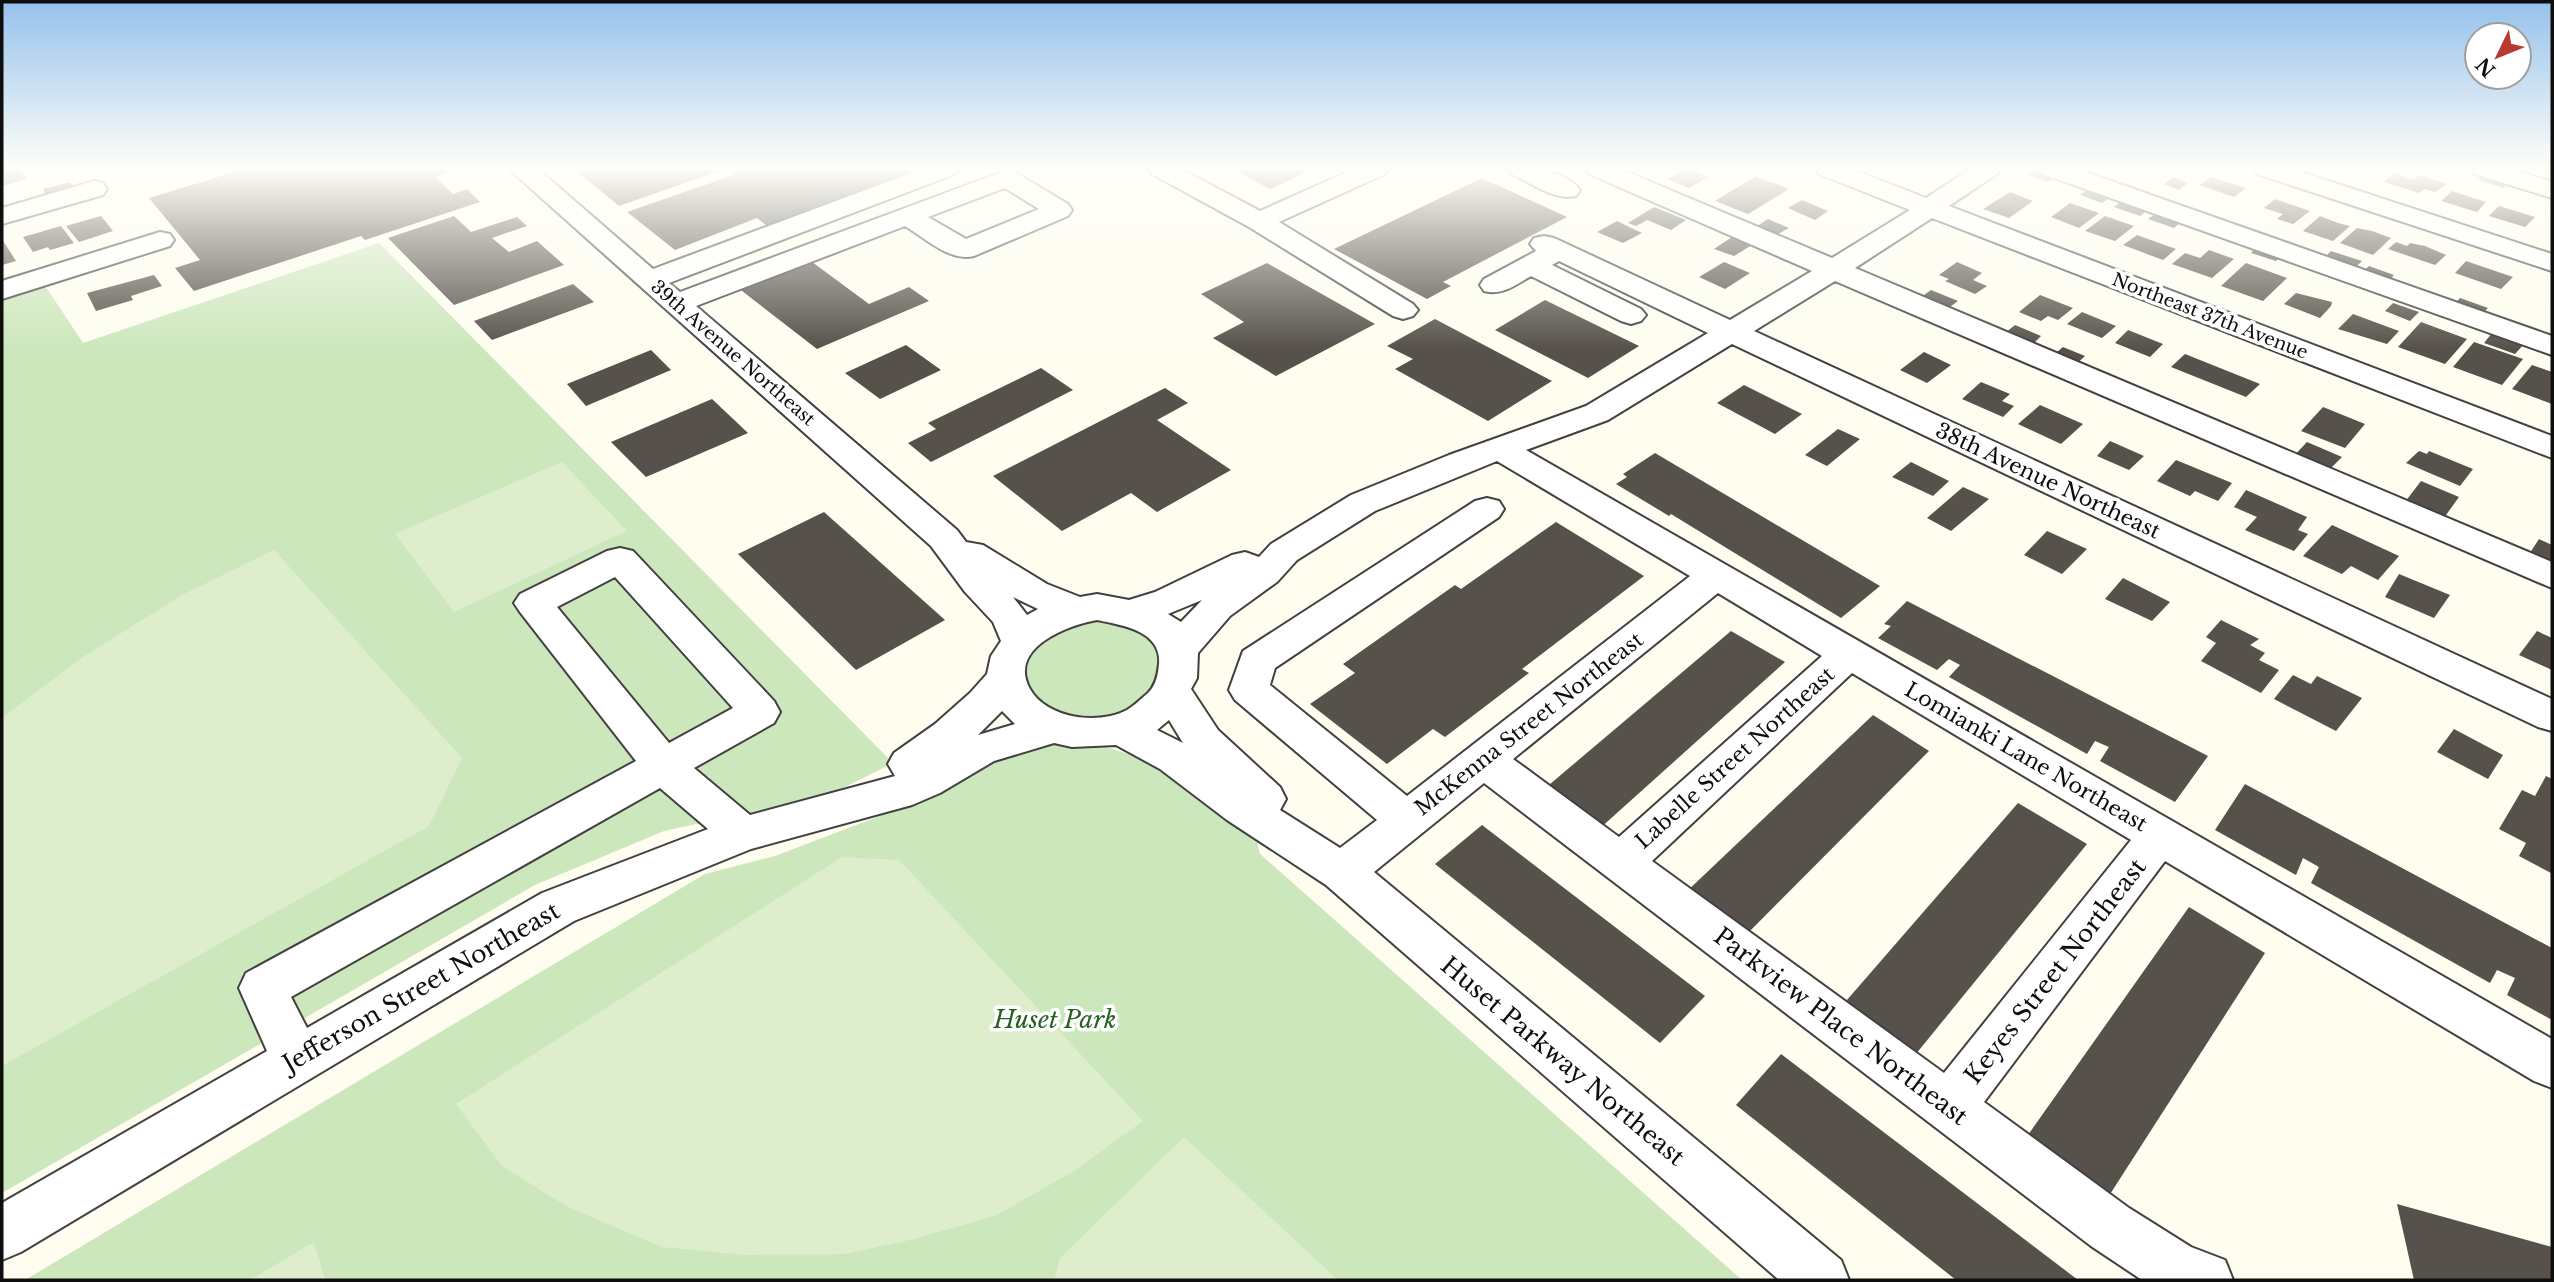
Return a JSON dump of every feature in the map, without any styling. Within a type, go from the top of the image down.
[{"type":"street","name":"39th Avenue Northeast","points":[[591,229],[944,538],[1034,593],[1076,610]]},
{"type":"street","points":[[650,280],[786,229]]},
{"type":"street","points":[[676,303],[874,229]]},
{"type":"street","points":[[1272,229],[1403,310]]},
{"type":"street","points":[[1739,229],[2552,576]]},
{"type":"street","points":[[1179,649],[1217,607],[1264,573],[1284,552],[1363,503],[1499,448],[1597,413],[1732,333],[1831,268],[1900,229]]},
{"type":"street","name":"Northeast 37th Avenue","points":[[1982,229],[2552,448]]},
{"type":"street","points":[[2221,229],[2552,346]]},
{"type":"street","points":[[2448,229],[2552,263]]},
{"type":"street","points":[[2,290],[160,240]]},
{"type":"street","points":[[1494,285],[1544,253],[1662,329]]},
{"type":"street","name":"38th Avenue Northeast","points":[[1544,253],[1732,333],[2552,716]]},
{"type":"street","name":"Lomianki Lane Northeast","points":[[1499,448],[2552,1065]]},
{"type":"street","points":[[1407,820],[1249,690],[1257,661],[1487,509]]},
{"type":"street","name":"39th Avenue Northeast","points":[[944,538],[978,583],[1009,616],[1020,640]]},
{"type":"street","points":[[1134,612],[1177,597],[1247,563],[1284,552]]},
{"type":"street","points":[[296,1059],[263,988],[664,767],[760,712],[620,560],[533,603],[664,767],[743,834]]},
{"type":"street","name":"McKenna Street Northeast","points":[[1342,872],[1716,575]]},
{"type":"street","points":[[1097,607],[1134,612],[1154,621],[1167,631],[1179,649],[1180,676],[1160,707],[1141,720],[1119,728],[1074,733],[1053,728],[1029,716],[1012,699],[1006,678],[1010,659],[1020,640],[1035,627],[1055,616],[1076,610],[1097,607]]},
{"type":"street","name":"Labelle Street Northeast","points":[[1621,862],[1850,653]]},
{"type":"street","name":"Jefferson Street Northeast","points":[[867,799],[885,782],[976,715],[1006,678]]},
{"type":"street","name":"Huset Parkway Northeast","points":[[1172,692],[1203,741],[1262,795],[1301,845]]},
{"type":"street","name":"Jefferson Street Northeast","points":[[2,1233],[558,907],[743,834],[897,793],[925,781],[980,750],[1053,728]]},
{"type":"street","name":"Huset Parkway Northeast","points":[[1119,728],[1175,758],[1242,808],[1342,872],[1821,1280]]},
{"type":"street","name":"Parkview Place Northeast","points":[[1483,760],[2110,1227],[2177,1271],[2205,1280]]},
{"type":"street","name":"Keyes Street Northeast","points":[[1949,1107],[2160,835]]},
{"type":"green space","points":[[379,243],[893,763],[827,796],[664,831],[535,885],[2,1193],[2,298],[44,284],[83,343]]},
{"type":"green space","points":[[562,462],[627,531],[454,612],[395,534]]},
{"type":"green space","points":[[274,550],[462,758],[429,826],[2,1066],[2,718],[86,655],[184,594]]},
{"type":"green space","points":[[1094,615],[1152,633],[1165,665],[1155,687],[1147,698],[1133,708],[1096,717],[1075,717],[1039,704],[1027,691],[1022,674],[1025,661],[1036,640]]},
{"type":"green space","name":"Huset Park","points":[[1055,738],[1104,746],[1152,762],[1255,834],[1260,854],[1742,1280],[25,1280],[705,874],[775,856],[893,811],[995,754]]},
{"type":"green space","points":[[842,857],[899,860],[1143,1121],[1074,1171],[995,1216],[914,1239],[845,1254],[746,1255],[662,1247],[566,1206],[502,1166],[456,1104]]},
{"type":"green space","points":[[1184,1137],[1338,1280],[1054,1280],[1060,1258]]},
{"type":"green space","points":[[314,1242],[325,1280],[250,1280]]},
{"type":"building","points":[[51,229],[63,229],[74,243],[33,252],[23,237]]},
{"type":"building","points":[[68,229],[113,231],[79,242]]},
{"type":"building","points":[[174,229],[399,229],[365,240],[361,236],[194,291],[175,268],[200,260]]},
{"type":"building","points":[[416,229],[468,229],[471,232],[481,229],[519,229],[492,238],[509,252],[537,241],[564,265],[454,305],[388,238]]},
{"type":"building","points":[[648,229],[729,229],[675,250]]},
{"type":"building","points":[[1376,229],[1544,229],[1443,282],[1451,286],[1427,299],[1334,249]]},
{"type":"building","points":[[1603,229],[1633,229],[1642,233],[1623,243],[1597,232]]},
{"type":"building","points":[[1753,229],[1788,229],[1771,238],[1751,230]]},
{"type":"building","points":[[2088,229],[2130,229],[2115,241],[2085,231]]},
{"type":"building","points":[[2305,229],[2347,229],[2333,241],[2303,231]]},
{"type":"building","points":[[2356,229],[2391,238],[2373,255],[2340,243]]},
{"type":"building","points":[[2137,235],[2176,249],[2163,260],[2123,245]]},
{"type":"building","points":[[1732,237],[1752,245],[1734,256],[1714,249]]},
{"type":"building","points":[[2,239],[16,261],[2,265]]},
{"type":"building","points":[[2396,242],[2407,246],[2410,243],[2425,246],[2446,255],[2435,265],[2388,249]]},
{"type":"building","points":[[2259,245],[2284,254],[2276,261],[2251,253]]},
{"type":"building","points":[[2209,250],[2234,259],[2212,278],[2172,264],[2185,253],[2200,258]]},
{"type":"building","points":[[2331,251],[2362,261],[2353,270],[2323,259]]},
{"type":"building","points":[[808,259],[869,304],[909,287],[929,301],[817,349],[737,287]]},
{"type":"building","points":[[2466,261],[2513,277],[2501,289],[2455,273]]},
{"type":"building","points":[[1724,262],[1750,273],[1725,289],[1699,277]]},
{"type":"building","points":[[1957,262],[1982,273],[1973,280],[1987,286],[1975,294],[1945,281],[1949,279],[1939,275]]},
{"type":"building","points":[[1267,263],[1375,324],[1276,376],[1213,338],[1244,322],[1201,294]]},
{"type":"building","points":[[2246,263],[2287,278],[2263,301],[2221,286]]},
{"type":"building","points":[[2369,266],[2394,275],[2388,282],[2361,273]]},
{"type":"building","points":[[154,275],[162,286],[131,296],[133,300],[96,311],[87,293]]},
{"type":"building","points":[[573,284],[594,302],[492,340],[474,321]]},
{"type":"building","points":[[1931,290],[1958,301],[1943,312],[1917,300]]},
{"type":"building","points":[[2296,293],[2332,302],[2331,306],[2320,318],[2284,304]]},
{"type":"building","points":[[2040,295],[2073,308],[2058,320],[2048,316],[2041,321],[2019,312]]},
{"type":"building","points":[[2460,298],[2488,308],[2481,315],[2454,305]]},
{"type":"building","points":[[1545,300],[1639,346],[1588,378],[1495,330]]},
{"type":"building","points":[[2393,303],[2419,312],[2410,321],[2385,311]]},
{"type":"building","points":[[2082,312],[2116,326],[2102,338],[2067,324]]},
{"type":"building","points":[[2353,314],[2399,331],[2387,344],[2338,329]]},
{"type":"building","points":[[1435,319],[1552,381],[1488,421],[1395,369],[1413,359],[1387,346]]},
{"type":"building","points":[[2421,322],[2467,339],[2445,364],[2398,347]]},
{"type":"building","points":[[2015,325],[2041,336],[2029,348],[2000,337]]},
{"type":"building","points":[[2128,330],[2163,344],[2150,357],[2115,343]]},
{"type":"building","points":[[2492,333],[2524,344],[2515,354],[2484,343]]},
{"type":"building","points":[[2474,342],[2523,359],[2502,385],[2453,367]]},
{"type":"building","points":[[906,345],[941,370],[880,399],[845,373]]},
{"type":"building","points":[[2063,347],[2085,356],[2074,366],[2051,357]]},
{"type":"building","points":[[651,350],[671,370],[586,406],[567,384]]},
{"type":"building","points":[[1924,352],[1951,365],[1927,383],[1900,370]]},
{"type":"building","points":[[2185,354],[2260,384],[2246,397],[2171,367]]},
{"type":"building","points":[[2532,365],[2552,372],[2552,404],[2512,389]]},
{"type":"building","points":[[1041,368],[1073,390],[931,462],[908,443],[936,429],[928,423]]},
{"type":"building","points":[[1981,382],[2010,394],[2002,401],[2014,406],[2003,417],[1962,399]]},
{"type":"building","points":[[1744,385],[1802,414],[1775,434],[1717,403]]},
{"type":"building","points":[[1165,388],[1188,403],[1157,420],[1231,470],[1157,512],[1131,493],[1062,531],[993,476]]},
{"type":"building","points":[[712,399],[748,433],[646,477],[611,442]]},
{"type":"building","points":[[2040,405],[2083,424],[2061,444],[2018,424]]},
{"type":"building","points":[[2323,407],[2365,424],[2345,448],[2301,431]]},
{"type":"building","points":[[1838,429],[1860,439],[1827,466],[1805,455]]},
{"type":"building","points":[[2110,441],[2144,456],[2129,470],[2097,456]]},
{"type":"building","points":[[2307,442],[2342,457],[2325,474],[2291,459]]},
{"type":"building","points":[[2419,451],[2427,454],[2429,451],[2473,469],[2460,486],[2406,463]]},
{"type":"building","points":[[1655,453],[1880,586],[1841,618],[1671,514],[1669,516],[1616,484],[1627,477],[1623,474]]},
{"type":"building","points":[[2176,460],[2232,483],[2218,501],[2195,491],[2190,496],[2157,481]]},
{"type":"building","points":[[1911,462],[1949,481],[1933,496],[1892,477]]},
{"type":"building","points":[[2421,481],[2459,497],[2441,522],[2402,506]]},
{"type":"building","points":[[1963,487],[1989,499],[1951,531],[1927,518]]},
{"type":"building","points":[[2246,490],[2307,517],[2298,530],[2308,534],[2294,551],[2245,530],[2257,517],[2234,507]]},
{"type":"building","points":[[824,512],[945,620],[856,670],[738,554]]},
{"type":"building","points":[[1556,522],[1644,576],[1522,669],[1529,673],[1445,737],[1433,729],[1387,764],[1310,704],[1355,673],[1343,664],[1455,585],[1461,589]]},
{"type":"building","points":[[2332,525],[2399,556],[2378,580],[2351,566],[2342,574],[2303,556]]},
{"type":"building","points":[[2047,531],[2087,549],[2062,574],[2024,555]]},
{"type":"building","points":[[2539,539],[2552,545],[2552,570],[2526,559]]},
{"type":"building","points":[[2399,574],[2450,595],[2434,618],[2385,597]]},
{"type":"building","points":[[2123,578],[2170,602],[2152,621],[2105,599]]},
{"type":"building","points":[[1907,601],[2208,756],[2175,802],[2100,761],[2109,747],[2095,741],[2087,754],[1949,677],[1960,665],[1949,659],[1937,670],[1878,638],[1891,626],[1884,624]]},
{"type":"building","points":[[2221,620],[2259,639],[2250,645],[2265,653],[2259,660],[2279,670],[2261,693],[2201,661],[2216,643],[2206,637]]},
{"type":"building","points":[[1731,631],[1785,662],[1598,830],[1543,790]]},
{"type":"building","points":[[2537,631],[2552,638],[2552,670],[2519,655]]},
{"type":"building","points":[[2293,675],[2311,684],[2317,676],[2362,698],[2336,731],[2274,699]]},
{"type":"building","points":[[1873,715],[1929,751],[1744,937],[1684,894]]},
{"type":"building","points":[[2454,729],[2503,755],[2488,779],[2437,752]]},
{"type":"building","points":[[2546,776],[2552,779],[2551,873],[2519,856],[2526,843],[2499,829],[2522,790],[2535,796]]},
{"type":"building","points":[[2245,784],[2552,948],[2552,1020],[2507,995],[2515,978],[2497,970],[2490,983],[2311,883],[2319,867],[2303,858],[2296,875],[2215,830]]},
{"type":"building","points":[[2018,803],[2087,844],[1911,1060],[1840,1008]]},
{"type":"building","points":[[1482,825],[1705,996],[1660,1043],[1435,864]]},
{"type":"building","points":[[2189,907],[2265,953],[2105,1202],[2023,1142]]},
{"type":"building","points":[[1781,1054],[2078,1280],[1956,1280],[1736,1105]]},
{"type":"building","points":[[2397,1204],[2552,1247],[2552,1280],[2414,1280]]}]
